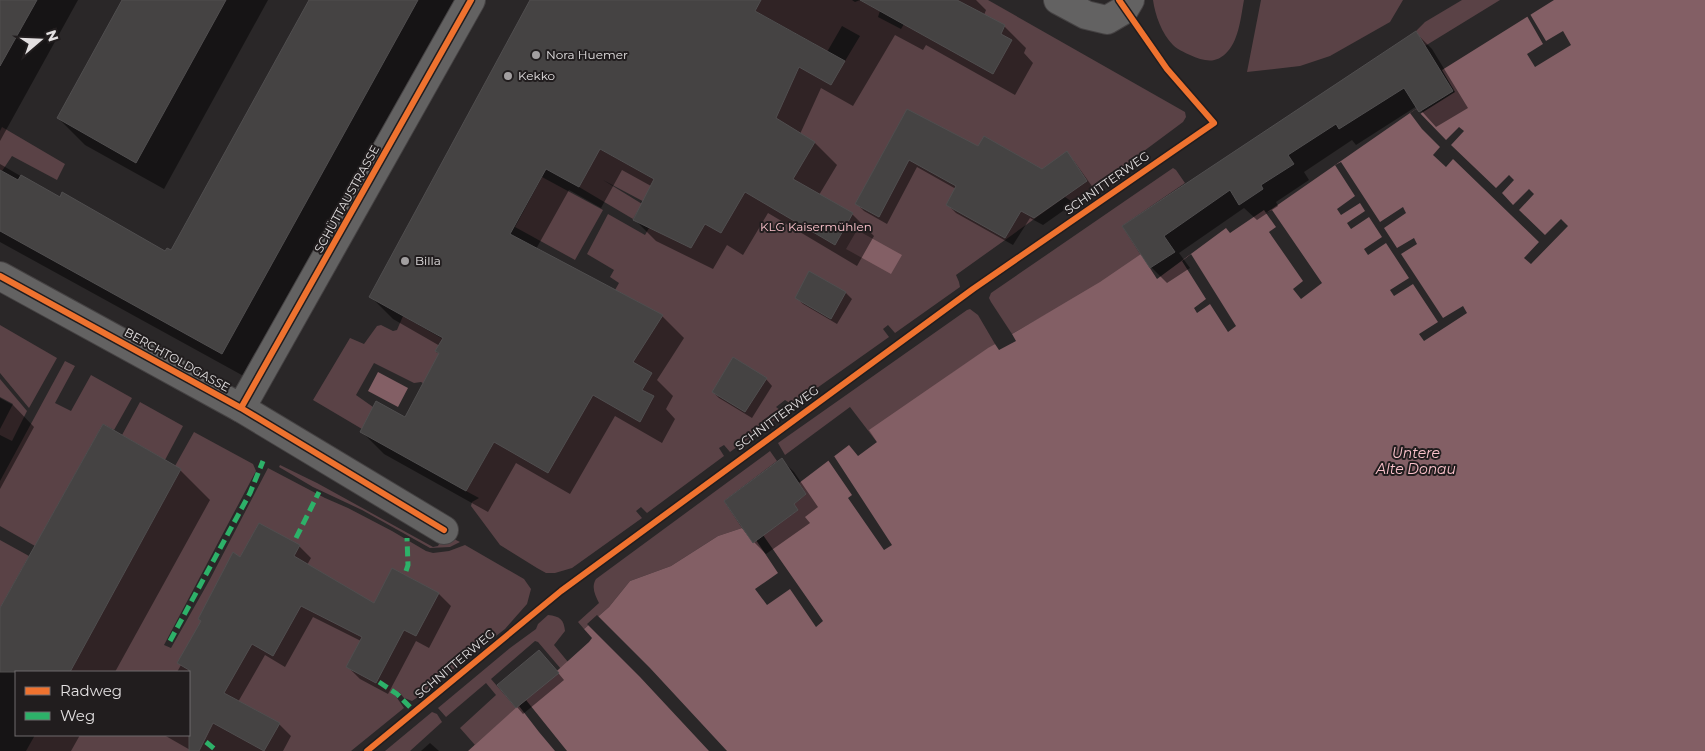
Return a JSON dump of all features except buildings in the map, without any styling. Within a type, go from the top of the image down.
[{"type":"street","name":"SCHÜTTAUSTRASSE","points":[[241,408],[471,0]]},
{"type":"street","points":[[1058,0],[1086,16],[1107,20],[1127,5]]},
{"type":"street","name":"BERCHTOLDGASSE","points":[[0,276],[241,408],[444,530]]},
{"type":"green space","name":"KLG Kaisermühlen","points":[[761,0],[852,0],[855,2],[860,0],[880,11],[878,17],[901,29],[904,24],[936,42],[958,0],[988,0],[1185,112],[1186,117],[1183,122],[1082,197],[1071,201],[1065,197],[956,275],[960,287],[895,333],[888,325],[883,329],[889,337],[793,405],[785,400],[776,407],[784,413],[730,452],[724,445],[719,448],[724,456],[647,513],[641,507],[636,511],[642,518],[572,568],[555,573],[546,573],[500,545],[471,506],[472,502],[479,498],[466,491],[504,425],[619,283],[610,277],[614,270],[587,254],[608,214],[645,235],[649,228],[642,224],[650,205],[603,180],[647,207],[642,215],[637,212],[633,219],[579,187],[587,171],[559,127],[693,200],[778,112],[807,50],[815,44],[755,11]],"holes":[[[842,26],[860,36],[845,61],[827,52]]]},
{"type":"green space","points":[[1153,0],[1244,0],[1239,27],[1232,46],[1223,55],[1214,60],[1205,60],[1179,50],[1169,41],[1162,30],[1155,12]]},
{"type":"green space","points":[[1261,0],[1403,0],[1390,22],[1330,56],[1300,66],[1247,72]]},
{"type":"green space","points":[[1462,0],[1500,0],[1425,46],[1416,31],[1425,22]]},
{"type":"green space","points":[[2,127],[65,164],[57,180],[12,156],[2,171],[0,170],[0,131]]},
{"type":"green space","points":[[1173,168],[1185,183],[1122,226],[1157,280],[1073,299],[1012,334],[991,302],[989,298],[991,293]]},
{"type":"green space","points":[[542,177],[603,210],[575,260],[515,227]]},
{"type":"green space","points":[[970,309],[978,315],[995,344],[951,374],[886,454],[850,407],[785,455],[778,443]]},
{"type":"green space","points":[[403,316],[443,339],[436,352],[484,380],[452,401],[421,382],[414,383],[374,363],[356,395],[373,407],[362,429],[313,400],[350,338],[364,344],[377,326],[381,325],[393,331],[397,330]]},
{"type":"green space","points":[[0,325],[57,358],[29,408],[0,373]]},
{"type":"green space","points":[[65,361],[75,366],[55,403],[71,411],[91,375],[132,398],[114,430],[103,424],[35,546],[0,526],[0,481]]},
{"type":"green space","points":[[0,379],[27,411],[12,441],[0,435],[0,429],[13,404],[0,397]]},
{"type":"green space","points":[[140,402],[183,426],[165,460],[122,435]]},
{"type":"green space","points":[[194,432],[253,464],[256,471],[164,645],[171,648],[209,581],[268,468],[392,531],[426,551],[433,553],[449,551],[465,545],[524,579],[531,589],[527,604],[505,629],[415,699],[412,701],[404,698],[399,692],[395,695],[404,708],[351,751],[26,751],[34,736],[190,736],[190,671],[71,671],[181,469],[175,466]]},
{"type":"green space","points":[[770,451],[777,461],[724,501],[742,528],[718,536],[671,566],[630,581],[609,607],[584,629],[578,622],[599,603],[594,588],[596,579]]},
{"type":"green space","points":[[280,465],[317,483],[433,547],[438,546],[440,542],[450,537],[460,542],[450,547],[430,548],[362,510],[313,487],[279,467]]},
{"type":"green space","points":[[0,540],[29,556],[0,608]]},
{"type":"green space","points":[[548,615],[556,616],[564,624],[565,631],[554,645],[568,662],[561,669],[538,642],[535,641],[491,679],[516,708],[519,706],[475,745],[460,728],[496,695],[486,683],[446,717],[438,708],[510,648],[536,629],[538,624]]},
{"type":"green space","points":[[432,712],[437,714],[442,722],[410,751],[385,751]]},
{"type":"water","name":"Untere Alte Donau","points":[[1554,0],[1705,0],[1705,751],[468,751],[589,642],[592,638],[584,629],[609,607],[630,581],[671,566],[718,536],[742,528],[753,542],[798,510],[794,504],[806,494],[799,483],[849,445],[858,456],[877,442],[869,430],[988,348],[995,344],[999,350],[1016,341],[1012,334],[1100,282],[1141,254],[1157,279],[1226,228],[1230,233],[1264,210],[1266,213],[1416,109],[1420,114],[1455,92],[1442,70]]},
{"type":"water","points":[[857,230],[902,255],[891,274],[846,249]]},
{"type":"water","points":[[378,372],[408,388],[398,407],[368,391]]},
{"type":"pier","points":[[1530,14],[1546,41],[1563,31],[1571,45],[1535,67],[1527,54],[1543,44],[1527,16]]},
{"type":"pier","points":[[1416,109],[1446,140],[1459,127],[1464,131],[1451,145],[1496,188],[1509,175],[1514,180],[1502,193],[1513,205],[1529,189],[1534,194],[1519,210],[1545,235],[1561,219],[1568,226],[1531,264],[1524,258],[1539,242],[1453,159],[1446,167],[1433,155],[1440,147],[1422,129],[1410,113]]},
{"type":"pier","points":[[1341,162],[1380,222],[1403,207],[1406,213],[1384,228],[1397,248],[1414,238],[1417,244],[1401,254],[1443,318],[1463,306],[1467,313],[1424,341],[1419,334],[1438,322],[1413,284],[1394,296],[1390,290],[1409,278],[1386,243],[1368,255],[1364,249],[1382,237],[1369,217],[1351,229],[1347,223],[1365,211],[1360,203],[1341,215],[1337,209],[1355,196],[1335,165]]},
{"type":"pier","points":[[1272,210],[1322,283],[1301,299],[1293,289],[1303,281],[1269,232],[1276,227],[1266,213]]},
{"type":"pier","points":[[1191,254],[1236,326],[1228,332],[1210,304],[1197,313],[1194,308],[1206,299],[1182,261]]},
{"type":"pier","points":[[834,456],[892,545],[884,550],[848,498],[852,495],[828,460]]},
{"type":"pier","points":[[763,535],[823,621],[816,627],[790,589],[767,605],[755,589],[778,573],[756,540]]},
{"type":"pier","points":[[597,615],[650,668],[727,751],[709,751],[640,677],[587,624]]},
{"type":"pier","points":[[526,700],[567,751],[555,751],[539,732],[519,706]]},
{"type":"marked path","points":[[170,641],[250,493],[263,461]]},
{"type":"marked path","points":[[296,538],[319,492]]},
{"type":"marked path","points":[[406,571],[408,565],[407,538]]},
{"type":"marked path","points":[[379,682],[397,694],[415,712]]},
{"type":"marked path","points":[[206,742],[217,751]]},
{"type":"cycle path","points":[[241,408],[471,0]]},
{"type":"cycle path","name":"SCHNITTERWEG","points":[[367,751],[561,591],[973,289],[1214,123],[1167,69],[1119,0]]},
{"type":"cycle path","points":[[0,276],[241,408],[444,530]]},
{"type":"place","name":"Nora Huemer","points":[[536,55]]},
{"type":"place","name":"Kekko","points":[[508,76]]},
{"type":"place","name":"Billa","points":[[405,261]]}]
